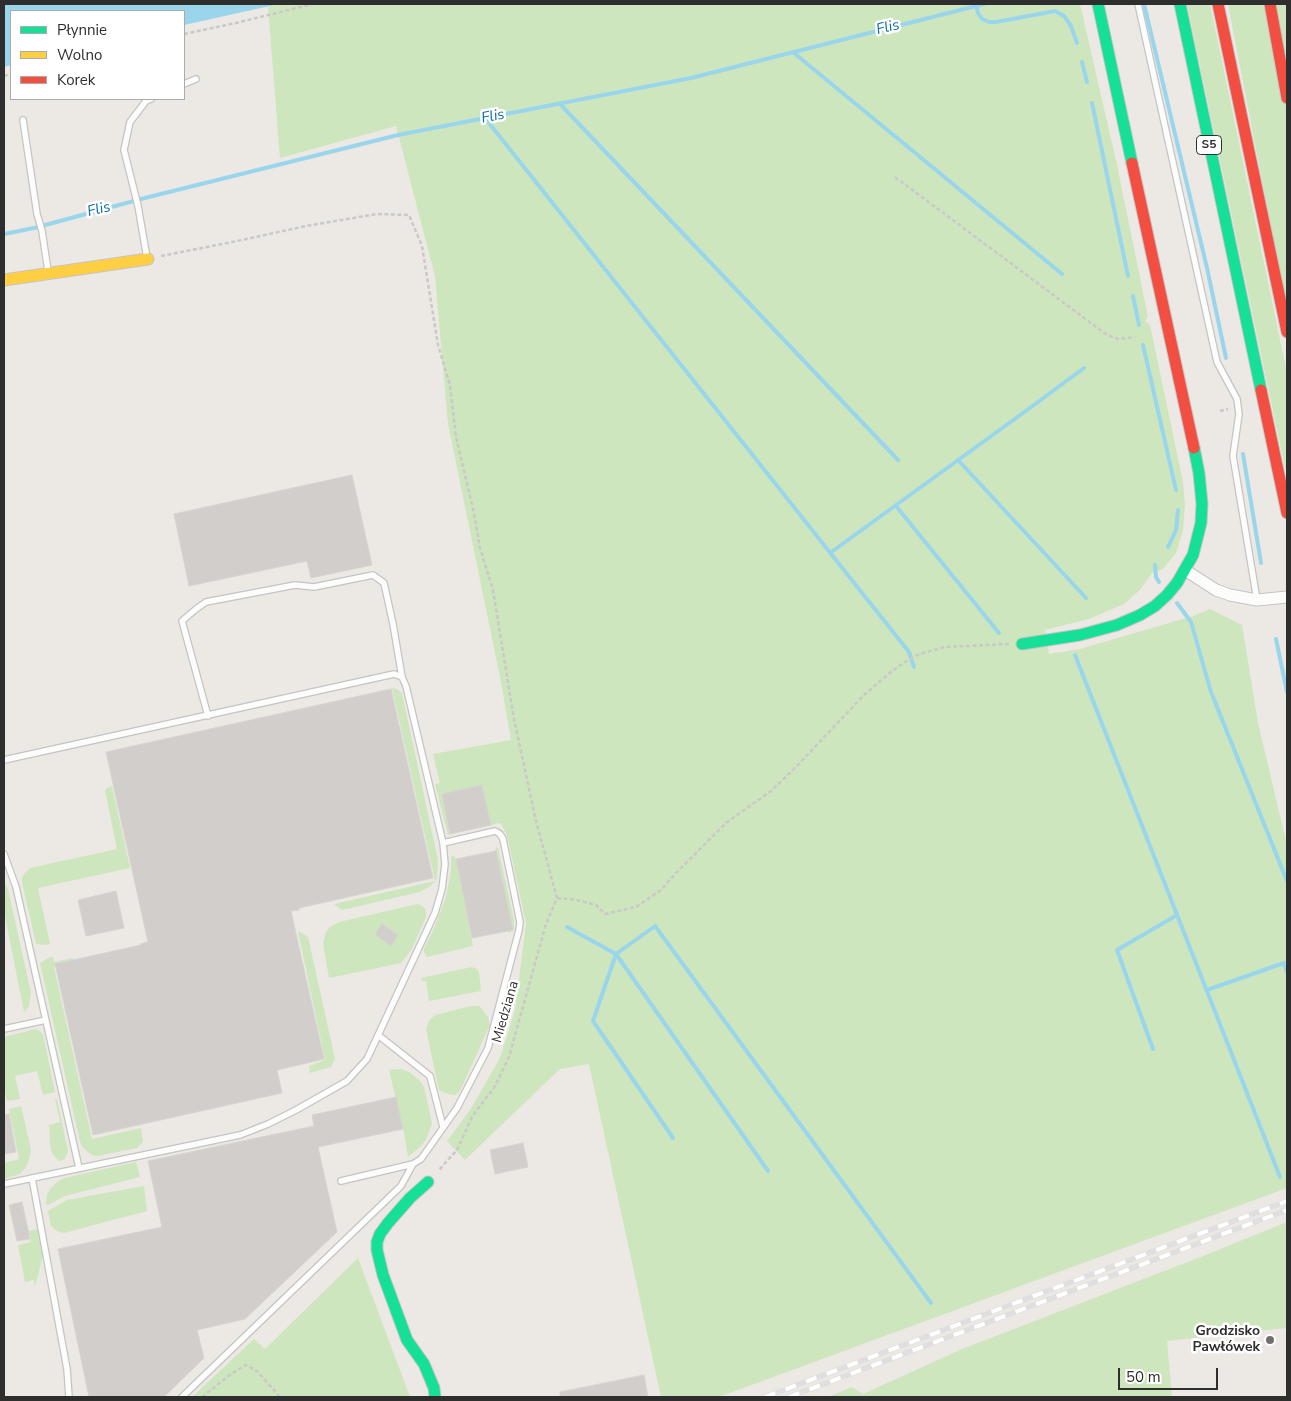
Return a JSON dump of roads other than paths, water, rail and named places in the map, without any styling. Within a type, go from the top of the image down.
[{"type":"main road","points":[[1022,644],[1080,635],[1123,623],[1155,606],[1177,583],[1185,570],[1193,555],[1201,523],[1202,504],[1199,473],[1098,4]]},
{"type":"main road","name":"S5","points":[[1180,4],[1287,513]]},
{"type":"main road","points":[[1218,4],[1287,332]]},
{"type":"main road","points":[[1270,4],[1287,98]]},
{"type":"main road","points":[[4,280],[148,259]]},
{"type":"main road","points":[[428,1182],[410,1198],[388,1223],[380,1234],[377,1250],[383,1274],[407,1340],[424,1364],[434,1388],[435,1397]]},
{"type":"street","points":[[1185,570],[1216,590],[1230,595],[1257,600],[1287,597]]},
{"type":"lane","points":[[1138,4],[1217,362],[1237,399],[1239,414],[1233,456],[1257,600]]},
{"type":"lane","points":[[185,84],[196,78]]},
{"type":"lane","points":[[148,100],[130,122],[124,150],[138,206],[148,259]]},
{"type":"lane","points":[[23,120],[49,273]]},
{"type":"lane","points":[[4,1184],[240,1135],[296,1110],[347,1081],[367,1059],[435,912],[442,889],[443,844],[406,686],[402,677],[394,624],[384,583],[373,575],[314,587],[295,585],[206,602],[196,609],[182,621],[208,716]]},
{"type":"lane","points":[[4,760],[394,674],[402,677]]},
{"type":"lane","points":[[341,1181],[413,1164],[421,1159],[457,1108],[488,1048],[515,949],[520,922],[503,839],[495,831],[443,844]]},
{"type":"lane","points":[[4,854],[16,886],[79,1168]]},
{"type":"lane","points":[[4,1029],[46,1020]]},
{"type":"lane","points":[[378,1034],[430,1076],[444,1127]]},
{"type":"lane","points":[[182,1397],[401,1186],[413,1164]]},
{"type":"lane","points":[[32,1178],[67,1369],[69,1397]]},
{"type":"water","points":[[4,4],[279,4],[185,25],[185,10],[10,10],[10,65],[4,67]]},
{"type":"waterway","name":"Flis","points":[[4,234],[398,135],[691,78],[984,4]]},
{"type":"waterway","points":[[1144,4],[1207,268],[1226,358]]},
{"type":"waterway","points":[[976,6],[982,19],[989,22],[1055,11],[1064,16],[1071,26],[1077,43]]},
{"type":"waterway","points":[[794,53],[1062,274]]},
{"type":"waterway","points":[[1082,62],[1087,82]]},
{"type":"waterway","points":[[1092,103],[1128,276]]},
{"type":"waterway","points":[[560,104],[898,460]]},
{"type":"waterway","points":[[485,118],[909,652],[914,667]]},
{"type":"waterway","points":[[1133,296],[1139,325]]},
{"type":"waterway","points":[[1143,345],[1176,490]]},
{"type":"waterway","points":[[830,553],[1084,368]]},
{"type":"waterway","points":[[1243,454],[1261,563]]},
{"type":"waterway","points":[[958,460],[1086,598]]},
{"type":"waterway","points":[[896,506],[999,633]]},
{"type":"waterway","points":[[1168,547],[1176,530],[1178,510]]},
{"type":"waterway","points":[[1155,565],[1156,577],[1159,582]]},
{"type":"waterway","points":[[1177,603],[1191,622],[1211,692],[1287,881]]},
{"type":"waterway","points":[[1276,639],[1287,692]]},
{"type":"waterway","points":[[1075,655],[1280,1177]]},
{"type":"waterway","points":[[1153,1049],[1117,950],[1177,915]]},
{"type":"waterway","points":[[567,927],[616,954],[655,926],[931,1303]]},
{"type":"waterway","points":[[616,954],[768,1171]]},
{"type":"waterway","points":[[616,954],[593,1021],[673,1138]]},
{"type":"waterway","points":[[1207,990],[1284,963],[1287,972]]},
{"type":"railway","points":[[765,1397],[1287,1201]]},
{"type":"railway","points":[[789,1397],[1287,1210]]},
{"type":"place","name":"Grodzisko Pawłówek","points":[[1270,1340]]}]
